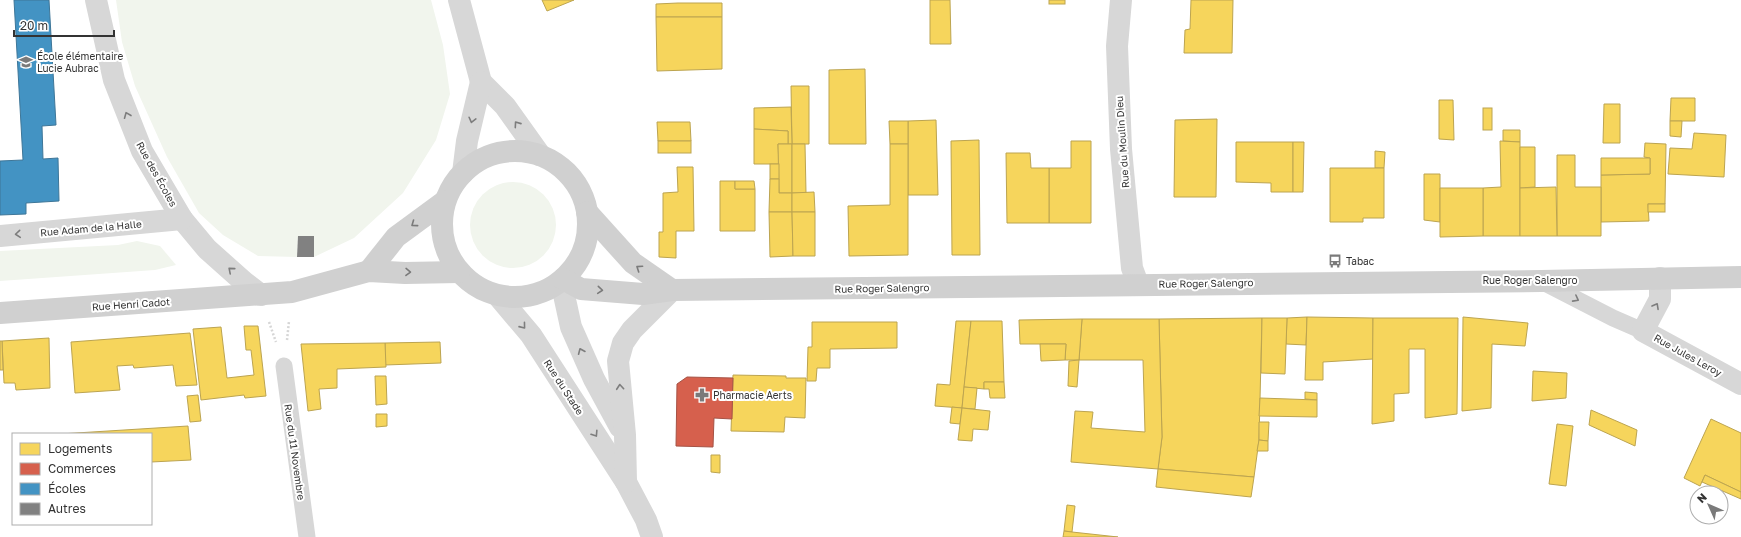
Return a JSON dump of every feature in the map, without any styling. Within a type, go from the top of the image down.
[{"type":"main road","points":[[512,151],[540,155],[554,162],[571,178],[583,197],[587,212],[588,231],[584,249],[575,265],[562,280],[547,290],[531,296],[498,296],[484,291],[471,283],[459,272],[449,256],[443,238],[442,219],[446,201],[453,186],[463,173],[473,164],[499,153],[512,151]]},
{"type":"main road","points":[[369,270],[396,237],[446,201]]},
{"type":"main road","points":[[587,212],[633,263],[672,290]]},
{"type":"main road","points":[[369,270],[405,273],[459,272]]},
{"type":"main road","name":"Rue Henri Cadot","points":[[0,313],[292,292],[369,270]]},
{"type":"main road","name":"Rue Roger Salengro","points":[[562,280],[581,289],[644,294],[672,290],[1541,281],[1741,277]]},
{"type":"street","name":"Rue des Écoles","points":[[96,0],[114,80],[142,151],[182,219],[207,249],[261,295]]},
{"type":"street","points":[[459,0],[481,82],[467,141],[463,173]]},
{"type":"street","name":"Rue du Moulin Dieu","points":[[1121,0],[1117,46],[1121,149],[1132,268],[1138,284]]},
{"type":"street","points":[[481,82],[505,106],[540,155]]},
{"type":"street","name":"Rue Adam de la Halle","points":[[0,236],[182,219]]},
{"type":"street","name":"Rue Jules Leroy","points":[[1660,278],[1660,299],[1642,331],[1741,384]]},
{"type":"street","name":"Rue du Stade","points":[[562,280],[571,327],[594,379],[625,435]]},
{"type":"street","name":"Rue du Stade","points":[[626,482],[625,435],[618,361],[623,343],[632,330],[672,290]]},
{"type":"street","name":"Rue du Stade","points":[[498,296],[530,335],[626,482],[646,520],[652,537]]},
{"type":"lane","points":[[1541,281],[1613,318],[1642,331]]},
{"type":"lane","name":"Rue du 11 Novembre","points":[[284,366],[307,537]]},
{"type":"path","points":[[284,366],[292,292]]},
{"type":"path","points":[[261,295],[284,366]]},
{"type":"shaded area","points":[[116,0],[431,0],[443,45],[450,94],[436,140],[403,193],[354,238],[314,257],[314,236],[298,236],[297,257],[258,256],[223,235],[199,213],[167,157],[135,86],[122,42]]},
{"type":"shaded area","points":[[513,182],[530,185],[544,194],[553,208],[556,225],[553,242],[544,256],[530,265],[513,268],[496,265],[482,256],[473,242],[470,225],[473,208],[482,194],[496,185]]},
{"type":"shaded area","points":[[137,241],[160,246],[176,265],[155,270],[0,281],[0,251],[118,245]]},
{"type":"building: Logements","points":[[542,0],[574,0],[547,11]]},
{"type":"building: Logements","points":[[930,0],[950,0],[951,44],[930,44]]},
{"type":"building: Logements","points":[[1049,0],[1065,0],[1065,4],[1049,4]]},
{"type":"building: Logements","points":[[1191,0],[1233,0],[1232,53],[1184,53],[1185,30],[1190,29]]},
{"type":"building: Logements","points":[[722,3],[722,17],[656,17],[656,4]]},
{"type":"building: Logements","points":[[656,17],[722,17],[722,69],[657,71]]},
{"type":"building: Logements","points":[[865,69],[866,144],[829,144],[829,70]]},
{"type":"building: Logements","points":[[791,86],[809,86],[809,144],[792,144]]},
{"type":"building: Logements","points":[[1671,98],[1695,98],[1695,121],[1670,121]]},
{"type":"building: Logements","points":[[1439,100],[1453,100],[1454,140],[1439,139]]},
{"type":"building: Logements","points":[[1604,104],[1620,104],[1620,143],[1603,143]]},
{"type":"building: Logements","points":[[791,107],[792,144],[788,144],[788,131],[754,129],[754,108]]},
{"type":"building: Logements","points":[[1483,108],[1492,108],[1492,130],[1483,130]]},
{"type":"building: Logements","points":[[1217,119],[1216,197],[1174,197],[1175,120]]},
{"type":"building: Logements","points":[[936,120],[938,195],[908,195],[908,121]]},
{"type":"building: Logements","points":[[889,121],[908,121],[908,144],[890,144]]},
{"type":"building: Logements","points":[[1670,121],[1682,121],[1681,137],[1670,136]]},
{"type":"building: Logements","points":[[657,122],[690,122],[691,141],[658,141]]},
{"type":"building: Logements","points":[[754,129],[788,131],[788,144],[778,144],[779,164],[754,164]]},
{"type":"building: Logements","points":[[1503,130],[1520,130],[1520,142],[1503,141]]},
{"type":"building: Logements","points":[[1694,133],[1726,135],[1724,177],[1668,174],[1670,148],[1692,149]]},
{"type":"building: Logements","points":[[979,140],[980,255],[952,255],[951,141]]},
{"type":"building: Logements","points":[[658,141],[691,141],[691,153],[658,153]]},
{"type":"building: Logements","points":[[1071,141],[1091,141],[1091,223],[1049,223],[1049,168],[1071,168]]},
{"type":"building: Logements","points":[[1500,141],[1520,142],[1520,236],[1483,236],[1483,188],[1501,187]]},
{"type":"building: Logements","points":[[1236,142],[1293,142],[1293,192],[1271,192],[1271,183],[1236,182]]},
{"type":"building: Logements","points":[[1293,142],[1304,142],[1303,192],[1293,192]]},
{"type":"building: Logements","points":[[1645,143],[1666,144],[1665,204],[1648,204],[1649,221],[1601,222],[1601,175],[1650,174],[1650,158],[1644,157]]},
{"type":"building: Logements","points":[[778,144],[792,144],[792,193],[779,193]]},
{"type":"building: Logements","points":[[792,144],[805,144],[806,193],[792,193]]},
{"type":"building: Logements","points":[[890,144],[908,144],[908,255],[849,256],[848,206],[890,205]]},
{"type":"building: Logements","points":[[1520,147],[1535,147],[1535,187],[1520,188]]},
{"type":"building: Logements","points":[[1375,151],[1385,152],[1384,168],[1375,168]]},
{"type":"building: Logements","points":[[1006,153],[1030,153],[1031,168],[1049,168],[1049,223],[1007,223]]},
{"type":"building: Logements","points":[[1557,155],[1575,155],[1575,187],[1601,187],[1601,236],[1557,236]]},
{"type":"building: Logements","points":[[1601,158],[1650,158],[1650,174],[1601,175]]},
{"type":"building: Logements","points":[[770,164],[779,164],[779,179],[770,179]]},
{"type":"building: Logements","points":[[677,167],[693,167],[694,231],[676,231],[676,258],[659,257],[659,232],[663,232],[663,193],[678,192]]},
{"type":"building: Logements","points":[[1330,168],[1384,168],[1384,218],[1363,218],[1363,222],[1330,222]]},
{"type":"building: Logements","points":[[1424,174],[1440,174],[1440,222],[1424,220]]},
{"type":"building: Logements","points":[[770,179],[779,179],[779,193],[792,193],[792,212],[769,212]]},
{"type":"building: Logements","points":[[720,181],[735,181],[735,189],[755,189],[755,231],[720,231]]},
{"type":"building: Logements","points":[[735,181],[754,181],[755,189],[735,189]]},
{"type":"building: Logements","points":[[1556,187],[1557,236],[1520,236],[1520,188]]},
{"type":"building: Logements","points":[[1440,188],[1483,188],[1483,236],[1440,237]]},
{"type":"building: Logements","points":[[814,192],[815,212],[792,212],[792,193]]},
{"type":"building: Logements","points":[[1648,204],[1665,204],[1665,212],[1648,212]]},
{"type":"building: Logements","points":[[769,212],[792,212],[793,256],[770,257]]},
{"type":"building: Logements","points":[[792,212],[815,212],[815,256],[793,256]]},
{"type":"building: Logements","points":[[1307,317],[1306,345],[1286,344],[1287,318]]},
{"type":"building: Logements","points":[[1307,317],[1373,318],[1373,359],[1323,362],[1323,380],[1305,380]]},
{"type":"building: Logements","points":[[1463,317],[1528,323],[1525,346],[1492,344],[1491,408],[1462,411]]},
{"type":"building: Logements","points":[[1262,318],[1259,440],[1254,477],[1158,469],[1162,437],[1159,319]]},
{"type":"building: Logements","points":[[1262,318],[1287,318],[1285,374],[1261,373]]},
{"type":"building: Logements","points":[[1373,318],[1458,318],[1457,414],[1425,418],[1425,349],[1409,349],[1409,393],[1394,394],[1394,421],[1372,424]]},
{"type":"building: Logements","points":[[1082,319],[1159,319],[1162,437],[1158,469],[1071,462],[1075,411],[1093,412],[1091,428],[1145,432],[1143,360],[1079,360]]},
{"type":"building: Logements","points":[[1082,319],[1079,360],[1065,360],[1066,344],[1020,344],[1019,320]]},
{"type":"building: Logements","points":[[956,321],[971,321],[962,408],[935,406],[937,384],[950,385]]},
{"type":"building: Logements","points":[[971,321],[1002,321],[1004,382],[984,382],[984,389],[964,387]]},
{"type":"building: Logements","points":[[812,322],[897,322],[897,348],[830,349],[830,368],[817,368],[816,381],[807,381],[808,347],[812,347]]},
{"type":"building: Logements","points":[[244,326],[258,326],[266,396],[245,398],[244,395],[201,400],[193,329],[221,327],[227,378],[254,375],[251,350],[246,350]]},
{"type":"building: Logements","points":[[190,333],[197,385],[176,386],[173,365],[134,368],[133,365],[117,366],[120,390],[75,393],[71,342]]},
{"type":"building: Logements","points":[[49,338],[50,388],[16,390],[15,383],[4,383],[2,341]]},
{"type":"building: Logements","points":[[0,341],[2,341],[3,370],[0,370]]},
{"type":"building: Logements","points":[[440,342],[441,363],[385,365],[385,343]]},
{"type":"building: Logements","points":[[385,343],[386,367],[337,369],[337,388],[319,389],[321,409],[308,411],[301,344]]},
{"type":"building: Logements","points":[[1040,344],[1066,344],[1065,360],[1041,361]]},
{"type":"building: Logements","points":[[1079,360],[1077,387],[1068,386],[1069,361]]},
{"type":"building: Logements","points":[[1533,371],[1567,373],[1566,398],[1532,401]]},
{"type":"building: Logements","points":[[733,375],[806,378],[805,418],[785,417],[784,432],[731,431]]},
{"type":"building: Logements","points":[[375,376],[386,376],[387,404],[376,405]]},
{"type":"building: Logements","points":[[984,382],[1004,382],[1005,398],[990,398],[989,389],[984,389]]},
{"type":"building: Logements","points":[[964,387],[977,388],[975,409],[962,408]]},
{"type":"building: Logements","points":[[1305,392],[1317,393],[1317,400],[1305,399]]},
{"type":"building: Logements","points":[[198,395],[201,421],[190,422],[187,396]]},
{"type":"building: Logements","points":[[1260,398],[1317,400],[1317,417],[1259,416]]},
{"type":"building: Logements","points":[[952,407],[962,408],[960,424],[950,423]]},
{"type":"building: Logements","points":[[962,408],[990,411],[988,430],[973,429],[972,441],[958,440]]},
{"type":"building: Logements","points":[[1591,410],[1637,430],[1635,446],[1589,425]]},
{"type":"building: Logements","points":[[376,414],[387,414],[387,426],[376,427]]},
{"type":"building: Logements","points":[[1711,419],[1741,433],[1741,492],[1729,485],[1705,475],[1700,485],[1684,478]]},
{"type":"building: Logements","points":[[1259,422],[1269,422],[1268,441],[1259,440]]},
{"type":"building: Logements","points":[[1557,424],[1573,426],[1566,486],[1549,484]]},
{"type":"building: Logements","points":[[188,426],[191,460],[152,462],[152,433],[76,433]]},
{"type":"building: Logements","points":[[1259,440],[1268,441],[1268,451],[1257,451]]},
{"type":"building: Logements","points":[[711,455],[720,455],[720,473],[711,472]]},
{"type":"building: Logements","points":[[1158,469],[1254,477],[1251,497],[1156,487]]},
{"type":"building: Logements","points":[[1705,475],[1726,485],[1709,485],[1702,482]]},
{"type":"building: Logements","points":[[1729,486],[1741,492],[1741,499],[1729,494]]},
{"type":"building: Logements","points":[[1067,505],[1075,506],[1072,532],[1064,531]]},
{"type":"building: Logements","points":[[1064,531],[1072,532],[1118,537],[1063,537]]},
{"type":"building: Commerces","points":[[687,377],[733,378],[732,419],[714,418],[713,447],[676,446],[677,384]]},
{"type":"building: Écoles","name":"École élémentaire Lucie Aubrac","points":[[14,0],[49,0],[56,125],[42,126],[43,159],[58,158],[59,201],[26,203],[26,214],[0,215],[0,161],[23,160]]},
{"type":"building: Autres","points":[[298,236],[314,236],[314,257],[297,257]]},
{"type":"place","name":"École élémentaire Lucie Aubrac","points":[[26,62]]},
{"type":"place","name":"Tabac","points":[[1335,261]]},
{"type":"place","name":"Pharmacie Aerts","points":[[702,395]]}]
